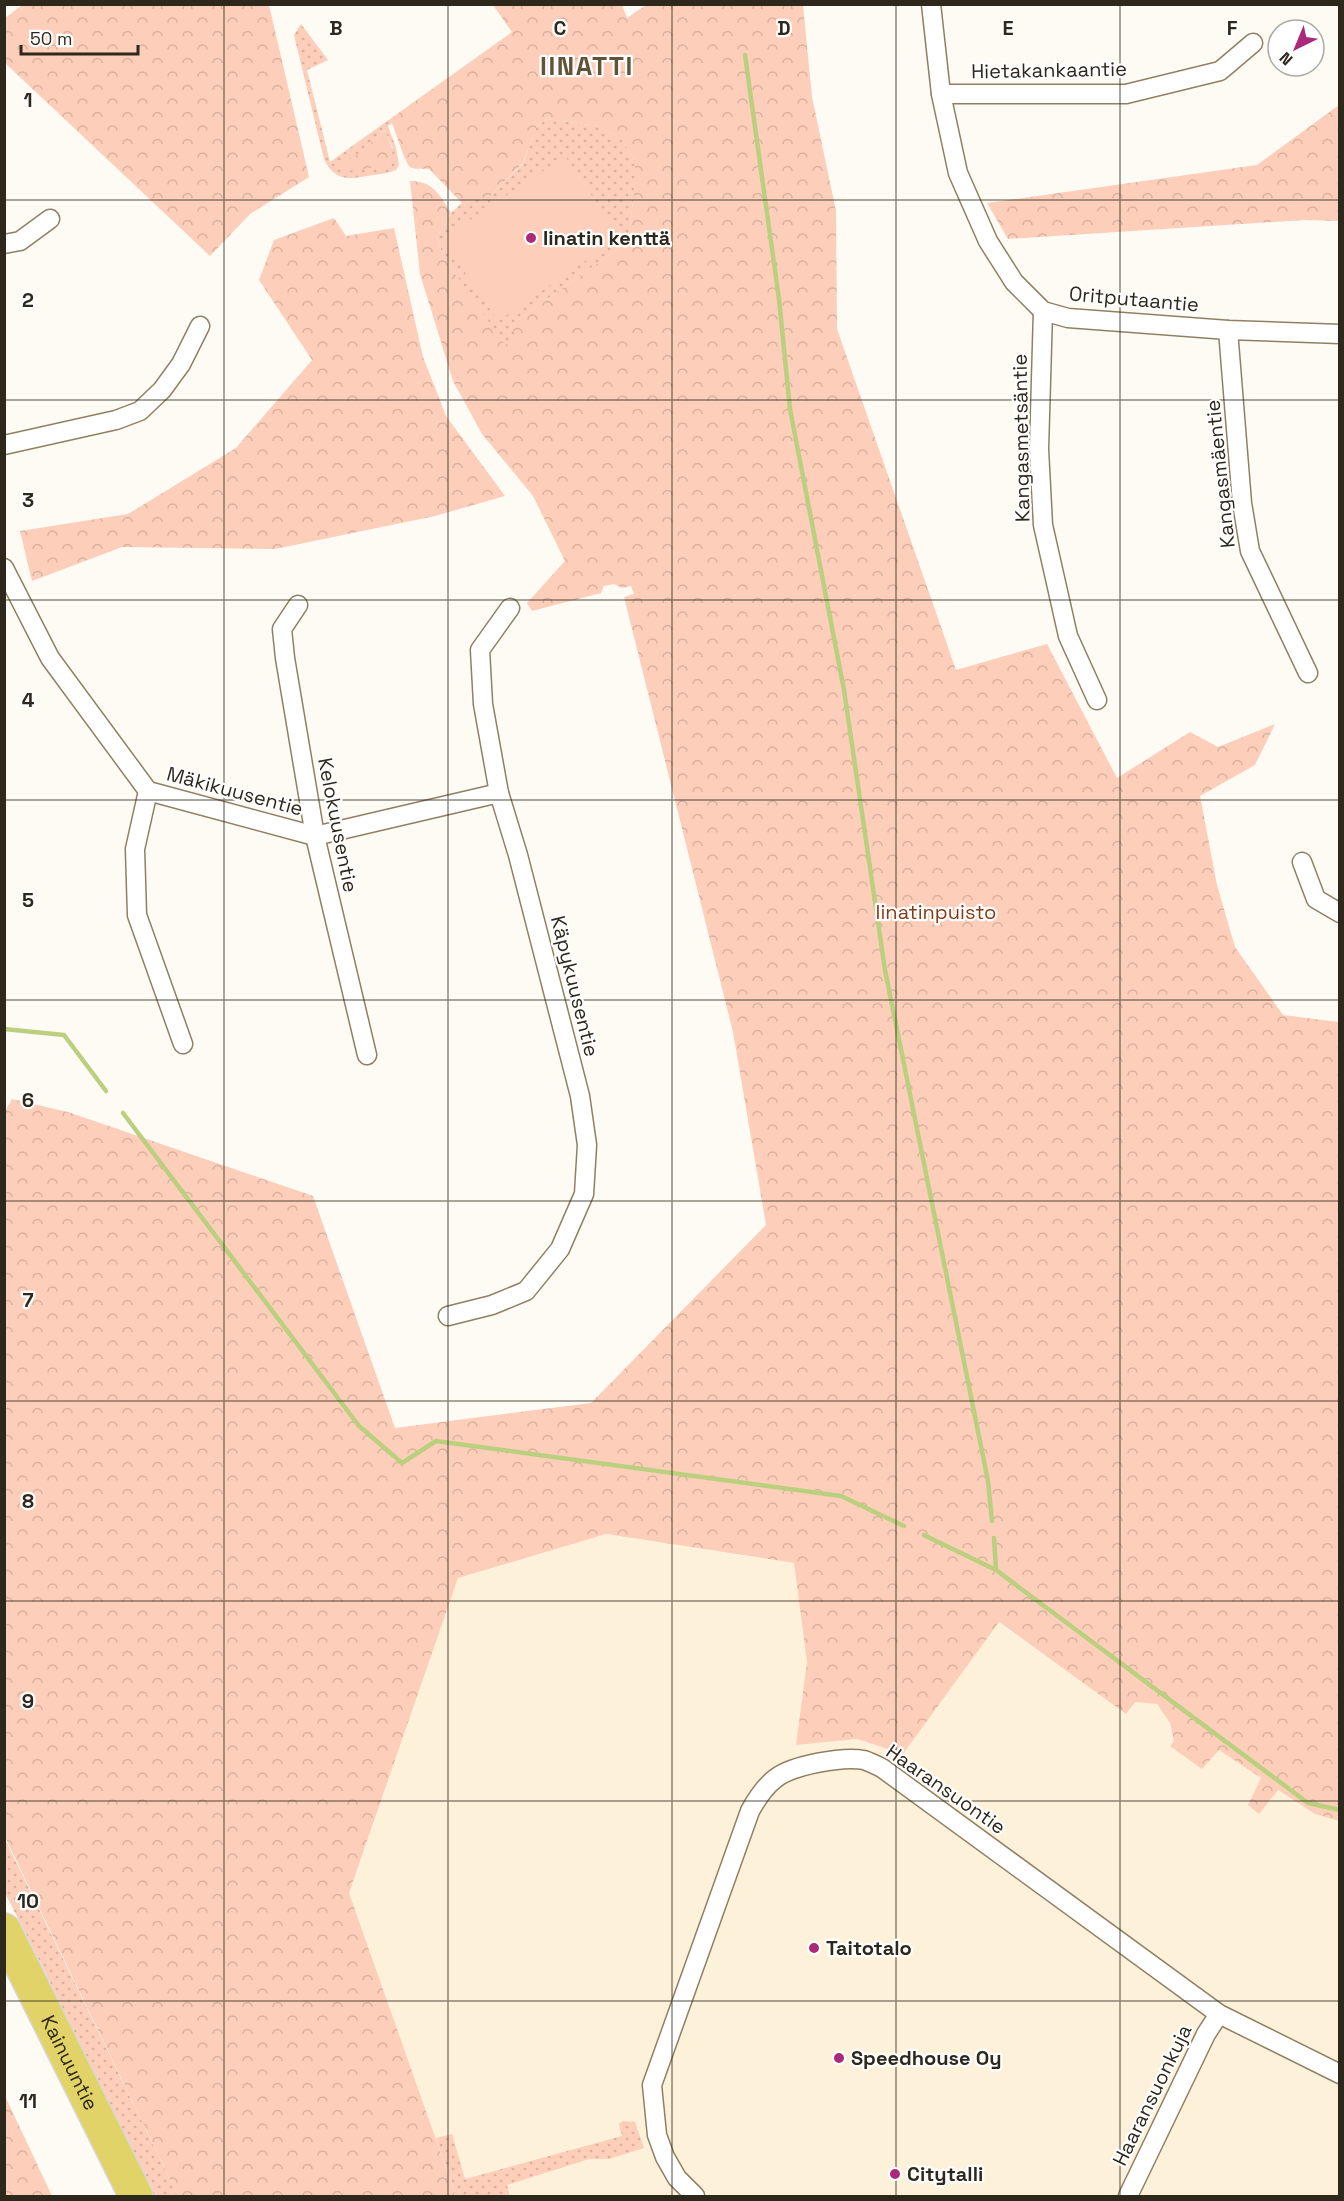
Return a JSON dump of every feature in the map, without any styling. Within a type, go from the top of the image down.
[{"type":"highway","name":"Kainuuntie","points":[[4,1930],[136,2196]]},
{"type":"highway","name":"Kainuuntie","points":[[4,1972],[114,2196]]},
{"type":"street","name":"Oritputaantie","points":[[931,4],[941,94],[958,173],[988,241],[1014,282],[1043,310],[1068,318],[1228,330],[1340,334]]},
{"type":"street","name":"Hietakankaantie","points":[[941,94],[1126,94],[1220,71],[1253,43]]},
{"type":"street","points":[[4,244],[20,241],[50,219]]},
{"type":"street","name":"Kangasmetsäntie","points":[[1043,310],[1039,449],[1043,525],[1068,636],[1097,700]]},
{"type":"street","points":[[4,445],[116,420],[140,411],[162,390],[181,364],[200,326]]},
{"type":"street","name":"Kangasmäentie","points":[[1228,330],[1242,503],[1250,551],[1308,673]]},
{"type":"street","name":"Mäkikuusentie","points":[[4,568],[50,658],[148,791],[315,836],[499,794]]},
{"type":"street","name":"Kelokuusentie","points":[[298,604],[282,629],[285,658],[315,836],[367,1055]]},
{"type":"street","name":"Käpykuusentie","points":[[448,1316],[492,1305],[526,1292],[560,1249],[584,1194],[587,1145],[580,1096],[518,855],[499,794],[483,704],[480,651],[510,608]]},
{"type":"street","points":[[148,791],[135,849],[137,915],[183,1044]]},
{"type":"street","points":[[1302,862],[1316,899],[1340,913]]},
{"type":"street","name":"Haaransuontie","points":[[695,2196],[677,2178],[665,2157],[657,2135],[652,2085],[750,1811],[766,1787],[790,1770],[847,1760],[864,1760],[882,1768],[1219,2014],[1340,2074]]},
{"type":"street","name":"Haaransuonkuja","points":[[1128,2196],[1206,2034],[1219,2014]]},
{"type":"shaded area","points":[[605,1534],[794,1563],[807,1662],[797,1745],[857,1739],[903,1754],[998,1622],[1126,1714],[1135,1702],[1157,1704],[1170,1723],[1174,1742],[1202,1769],[1219,1750],[1261,1778],[1248,1805],[1260,1813],[1277,1790],[1315,1814],[1339,1821],[1339,2196],[456,2196],[349,1893],[458,1578]]},
{"type":"green space","points":[[22,5],[269,5],[309,177],[250,214],[210,256],[5,63],[5,18]]},
{"type":"green space","name":"Iinatinpuisto","points":[[493,5],[622,5],[627,18],[646,5],[803,5],[812,97],[836,211],[837,329],[956,670],[1047,644],[1117,778],[1190,732],[1218,747],[1275,724],[1255,765],[1200,796],[1217,885],[1235,947],[1283,1015],[1339,1022],[1339,1821],[1315,1814],[1278,1790],[1259,1814],[1248,1805],[1261,1778],[1219,1750],[1202,1769],[1170,1746],[1174,1741],[1170,1723],[1157,1704],[1135,1702],[1126,1714],[999,1622],[903,1754],[857,1739],[796,1745],[807,1662],[794,1563],[606,1534],[458,1578],[349,1893],[456,2196],[178,2196],[5,1837],[4,1113],[12,1099],[68,1112],[313,1196],[395,1428],[591,1403],[766,1225],[733,1032],[624,597],[634,594],[631,586],[622,588],[614,584],[604,586],[601,593],[532,611],[527,603],[565,561],[533,496],[482,434],[453,381],[420,274],[410,181],[430,186],[451,213],[437,237],[443,256],[505,345],[516,338],[511,325],[620,247],[629,236],[635,160],[622,140],[598,126],[546,119],[536,128],[523,163],[490,196],[462,203],[429,169],[414,168],[408,164],[390,119],[512,32]]},
{"type":"green space","points":[[301,24],[328,60],[307,70],[330,162],[390,119],[392,123],[388,126],[399,165],[396,170],[358,178],[344,178],[328,167],[324,159],[294,35]],"holes":[[[384,130],[393,148],[360,153]]]},
{"type":"green space","points":[[1339,105],[1339,221],[1304,220],[1008,239],[987,203],[1257,165]]},
{"type":"green space","points":[[546,119],[598,126],[622,140],[635,160],[629,236],[620,247],[511,325],[517,338],[505,346],[443,256],[437,237],[451,213],[462,203],[490,196],[523,164],[536,128]]},
{"type":"green space","points":[[384,130],[393,153],[388,166],[347,171],[339,165],[360,153]]},
{"type":"green space","name":"Iinatin kenttä","points":[[565,156],[620,237],[498,321],[442,239]]},
{"type":"green space","points":[[334,218],[346,236],[394,228],[423,357],[446,416],[505,496],[435,516],[275,549],[122,547],[32,581],[20,531],[128,514],[236,448],[312,360],[259,280],[274,240]]},
{"type":"green space","points":[[4,1837],[178,2196],[152,2196],[5,1893]]},
{"type":"green space","points":[[5,2096],[52,2196],[5,2196]]},
{"type":"green space","points":[[623,2121],[635,2122],[644,2148],[609,2159],[589,2159],[507,2185],[510,2196],[456,2196],[436,2138],[452,2134],[465,2179],[622,2136],[619,2124]]},
{"type":"waterway","points":[[745,55],[779,299],[790,409],[844,690],[885,970],[988,1481],[992,1521]]},
{"type":"waterway","points":[[4,1029],[64,1035],[106,1091]]},
{"type":"waterway","points":[[123,1113],[359,1426],[402,1463],[436,1441],[841,1496],[904,1526]]},
{"type":"waterway","points":[[924,1535],[996,1570]]},
{"type":"waterway","points":[[994,1538],[996,1570],[1308,1803],[1340,1810]]},
{"type":"place","name":"Iinatin kenttä","points":[[531,238]]},
{"type":"place","name":"Taitotalo","points":[[814,1948]]},
{"type":"place","name":"Speedhouse Oy","points":[[839,2058]]},
{"type":"place","name":"Citytalli","points":[[895,2174]]},
{"type":"district","name":"IINATTI","points":[[587,66]]}]
